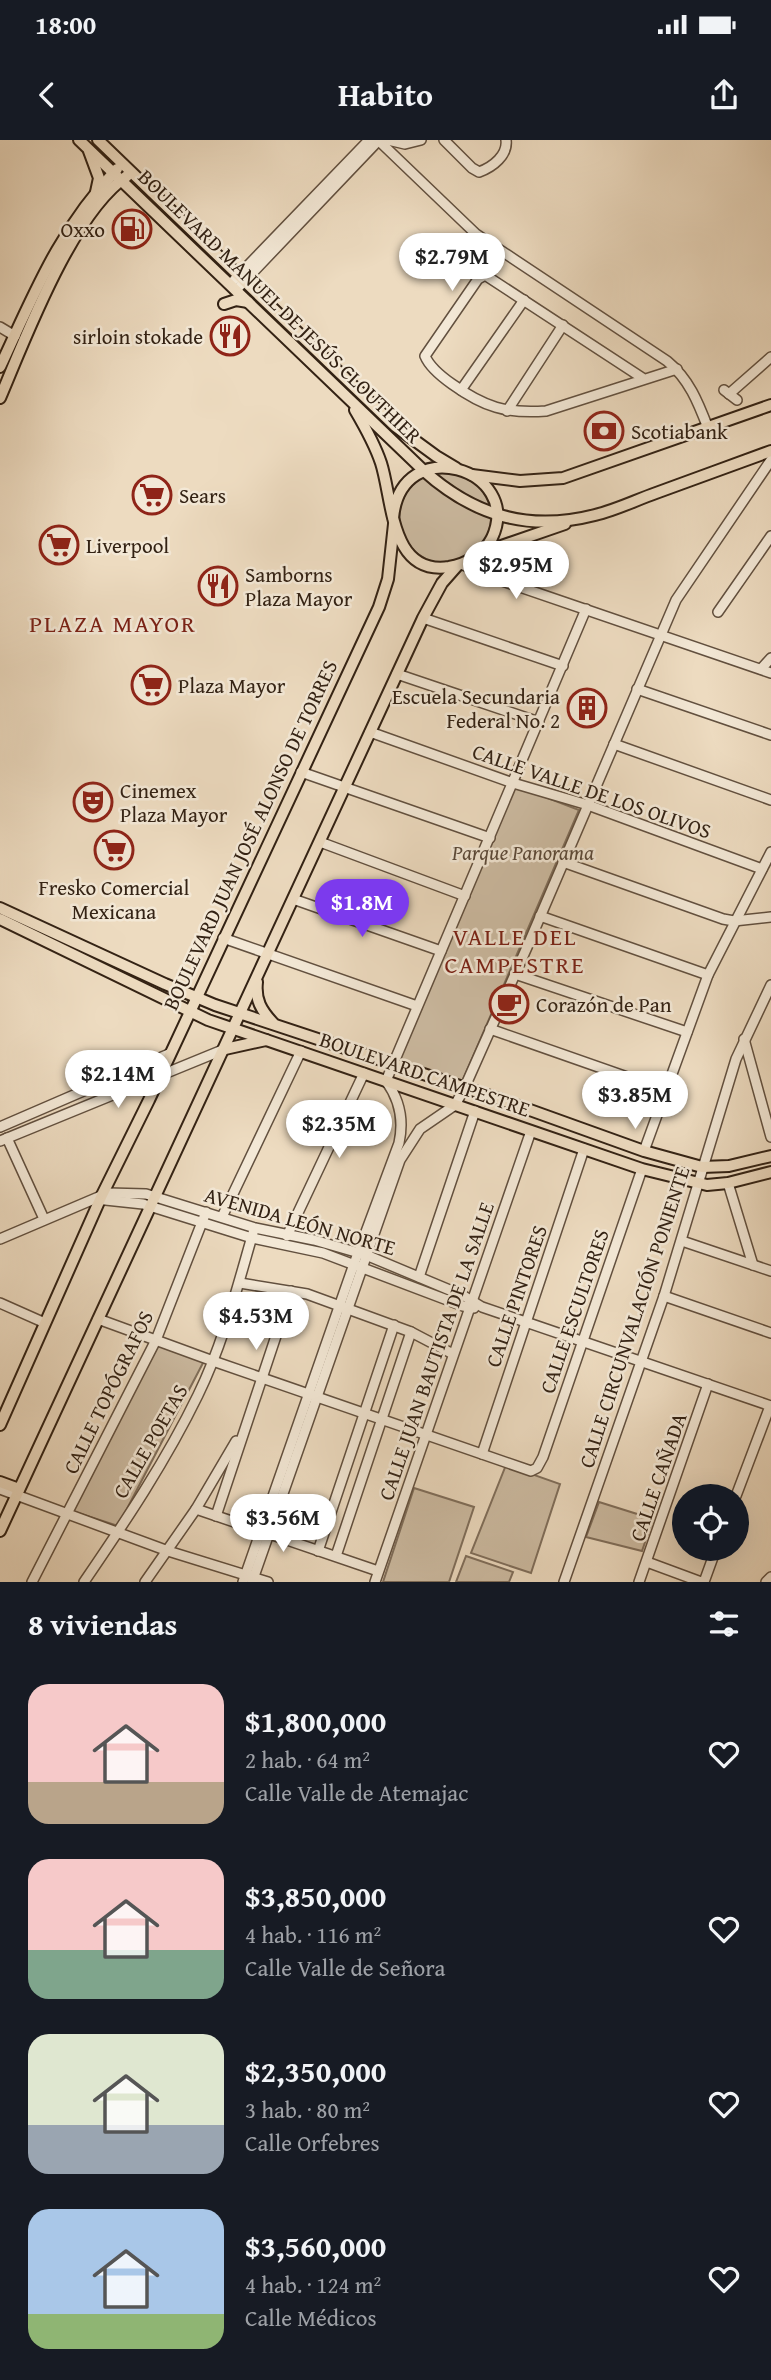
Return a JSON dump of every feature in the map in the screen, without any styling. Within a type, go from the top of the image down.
[{"type":"main road","name":"BOULEVARD MANUEL DE JESÚS CLOUTHIER","points":[[79,140],[423,470]]},
{"type":"main road","name":"BOULEVARD MANUEL DE JESÚS CLOUTHIER","points":[[98,140],[395,426],[456,468]]},
{"type":"main road","points":[[0,398],[56,274],[98,198],[99,178],[88,148]]},
{"type":"main road","points":[[0,367],[65,233],[117,177],[122,163]]},
{"type":"main road","points":[[117,177],[132,173]]},
{"type":"main road","points":[[98,198],[134,193]]},
{"type":"main road","points":[[224,304],[236,300],[248,302]]},
{"type":"main road","points":[[345,395],[361,421],[381,464],[393,521],[404,547],[423,564],[440,568],[459,565]]},
{"type":"main road","points":[[393,521],[394,506],[404,486],[423,470],[442,466],[471,474],[520,481],[562,478],[771,405]]},
{"type":"main road","points":[[0,1531],[98,1319],[149,1200],[225,1049],[423,618],[442,583],[459,565],[478,554],[771,452]]},
{"type":"main road","points":[[423,470],[456,496],[496,515],[539,522],[596,515]]},
{"type":"main road","points":[[471,474],[489,492],[496,505],[490,541],[478,554]]},
{"type":"main road","name":"BOULEVARD JUAN JOSÉ ALONSO DE TORRES","points":[[0,1425],[98,1198],[159,1078],[382,599],[388,579],[393,521]]},
{"type":"main road","points":[[0,908],[45,935]]},
{"type":"main road","points":[[0,919],[45,935]]},
{"type":"main road","name":"BOULEVARD CAMPESTRE","points":[[45,935],[241,1014],[502,1100],[644,1151],[702,1167],[729,1166],[771,1156]]},
{"type":"main road","name":"BOULEVARD CAMPESTRE","points":[[45,935],[208,1020],[642,1169],[698,1184],[728,1183],[771,1172]]},
{"type":"main road","points":[[225,1049],[272,1041],[278,1024],[261,1009],[257,1000],[257,977]]},
{"type":"main road","points":[[0,1482],[18,1492]]},
{"type":"street","points":[[242,279],[369,140]]},
{"type":"street","points":[[233,288],[379,140],[476,234],[667,360],[677,369],[694,394],[708,428]]},
{"type":"street","points":[[388,140],[405,144],[418,140]]},
{"type":"street","points":[[444,140],[479,172],[489,168],[503,155],[507,149],[506,140]]},
{"type":"street","points":[[644,379],[483,275],[425,356],[429,363],[472,399],[507,411],[546,411],[677,369]]},
{"type":"street","points":[[461,390],[524,300]]},
{"type":"street","points":[[507,411],[563,325]]},
{"type":"street","points":[[0,327],[15,336]]},
{"type":"street","points":[[730,395],[771,357]]},
{"type":"street","points":[[362,1254],[406,1149],[427,1122],[455,1105],[464,1089],[681,590],[771,460]]},
{"type":"street","points":[[718,612],[771,536]]},
{"type":"street","points":[[459,565],[771,673]]},
{"type":"street","points":[[249,1579],[314,1396],[402,1131],[399,1103],[386,1080],[586,609]]},
{"type":"street","points":[[423,618],[563,666]]},
{"type":"street","points":[[761,669],[771,658]]},
{"type":"street","points":[[397,674],[539,722]]},
{"type":"street","points":[[637,689],[771,735]]},
{"type":"street","name":"CALLE VALLE DE LOS OLIVOS","points":[[370,732],[762,869]]},
{"type":"street","points":[[614,744],[771,800]]},
{"type":"street","points":[[301,772],[490,838]]},
{"type":"street","points":[[320,842],[465,896]]},
{"type":"street","points":[[644,1151],[708,975],[771,852]]},
{"type":"street","points":[[563,862],[734,921],[771,917]]},
{"type":"street","points":[[293,899],[441,951]]},
{"type":"street","points":[[541,916],[708,975]]},
{"type":"street","points":[[223,938],[417,1006]]},
{"type":"street","points":[[515,974],[687,1032]]},
{"type":"street","name":"CALLE CIRCUNVALACIÓN PONIENTE","points":[[564,1582],[664,1296],[744,1039],[771,985]]},
{"type":"street","points":[[490,1029],[667,1091]]},
{"type":"street","points":[[744,1039],[771,1137]]},
{"type":"street","points":[[44,1219],[4,1140],[225,1049]]},
{"type":"street","points":[[222,1217],[301,1051]]},
{"type":"street","points":[[0,1127],[169,1054]]},
{"type":"street","points":[[287,1236],[364,1073]]},
{"type":"street","points":[[419,1277],[475,1111]]},
{"type":"street","name":"CALLE JUAN BAUTISTA DE LA SALLE","points":[[375,1582],[531,1131]]},
{"type":"street","name":"CALLE PINTORES","points":[[482,1454],[584,1149]]},
{"type":"street","name":"CALLE ESCULTORES","points":[[482,1454],[528,1471],[534,1470],[540,1464],[642,1169]]},
{"type":"street","points":[[728,1183],[753,1265]]},
{"type":"street","name":"AVENIDA LEÓN NORTE","points":[[98,1198],[117,1192],[206,1212],[287,1236],[314,1240],[362,1254],[419,1277],[472,1304]]},
{"type":"street","points":[[0,1239],[98,1198]]},
{"type":"street","name":"AVENIDA LEÓN NORTE","points":[[149,1200],[202,1223],[358,1265],[771,1406]]},
{"type":"street","name":"CALLE TOPÓGRAFOS","points":[[32,1582],[156,1340],[206,1212]]},
{"type":"street","name":"CALLE POETAS","points":[[84,1582],[171,1447],[213,1361],[240,1283],[255,1228]]},
{"type":"street","points":[[682,1241],[771,1270]]},
{"type":"street","points":[[240,1283],[307,1294],[394,1325],[453,1354]]},
{"type":"street","points":[[216,1516],[291,1291]]},
{"type":"street","points":[[664,1296],[771,1333]]},
{"type":"street","points":[[0,1303],[45,1323]]},
{"type":"street","points":[[98,1319],[482,1454]]},
{"type":"street","points":[[318,1551],[394,1325]]},
{"type":"street","points":[[335,1556],[411,1332]]},
{"type":"street","name":"CALLE CAÑADA","points":[[639,1582],[708,1384]]},
{"type":"street","points":[[741,1484],[771,1406]]},
{"type":"street","points":[[145,1582],[196,1509],[247,1421]]},
{"type":"street","points":[[0,1489],[18,1492],[66,1515],[168,1551],[249,1579],[268,1582]]},
{"type":"street","points":[[196,1509],[379,1571]]},
{"type":"street","points":[[647,1562],[702,1582],[711,1561]]},
{"type":"street","points":[[766,1582],[771,1577]]},
{"type":"green space","points":[[446,471],[474,482],[484,492],[490,507],[471,499],[434,473]]},
{"type":"green space","points":[[424,476],[454,501],[491,517],[486,538],[471,553],[451,562],[433,562],[418,554],[407,541],[400,525],[401,507],[408,490]]},
{"type":"green space","name":"Parque Panorama","points":[[514,785],[579,810],[462,1082],[396,1059]]},
{"type":"green space","points":[[158,1345],[204,1361],[118,1526],[72,1511]]},
{"type":"green space","points":[[506,1465],[560,1484],[531,1573],[471,1553]]},
{"type":"green space","points":[[414,1488],[474,1507],[449,1582],[383,1582]]},
{"type":"green space","points":[[599,1502],[653,1519],[642,1551],[586,1537]]},
{"type":"green space","points":[[466,1556],[513,1572],[509,1582],[456,1582]]},
{"type":"place","name":"Oxxo","points":[[132,229]]},
{"type":"place","name":"sirloin stokade","points":[[230,336]]},
{"type":"place","name":"Scotiabank","points":[[604,431]]},
{"type":"place","name":"Sears","points":[[152,495]]},
{"type":"place","name":"Liverpool","points":[[59,545]]},
{"type":"place","name":"Samborns Plaza Mayor","points":[[218,586]]},
{"type":"place","name":"Plaza Mayor","points":[[151,685]]},
{"type":"place","name":"Escuela Secundaria Federal No. 2","points":[[587,708]]},
{"type":"place","name":"Cinemex Plaza Mayor","points":[[93,802]]},
{"type":"place","name":"Fresko Comercial Mexicana","points":[[114,850]]},
{"type":"place","name":"Corazón de Pan","points":[[509,1004]]},
{"type":"district","name":"PLAZA MAYOR","points":[[113,623]]},
{"type":"district","name":"VALLE DEL CAMPESTRE","points":[[515,950]]}]
